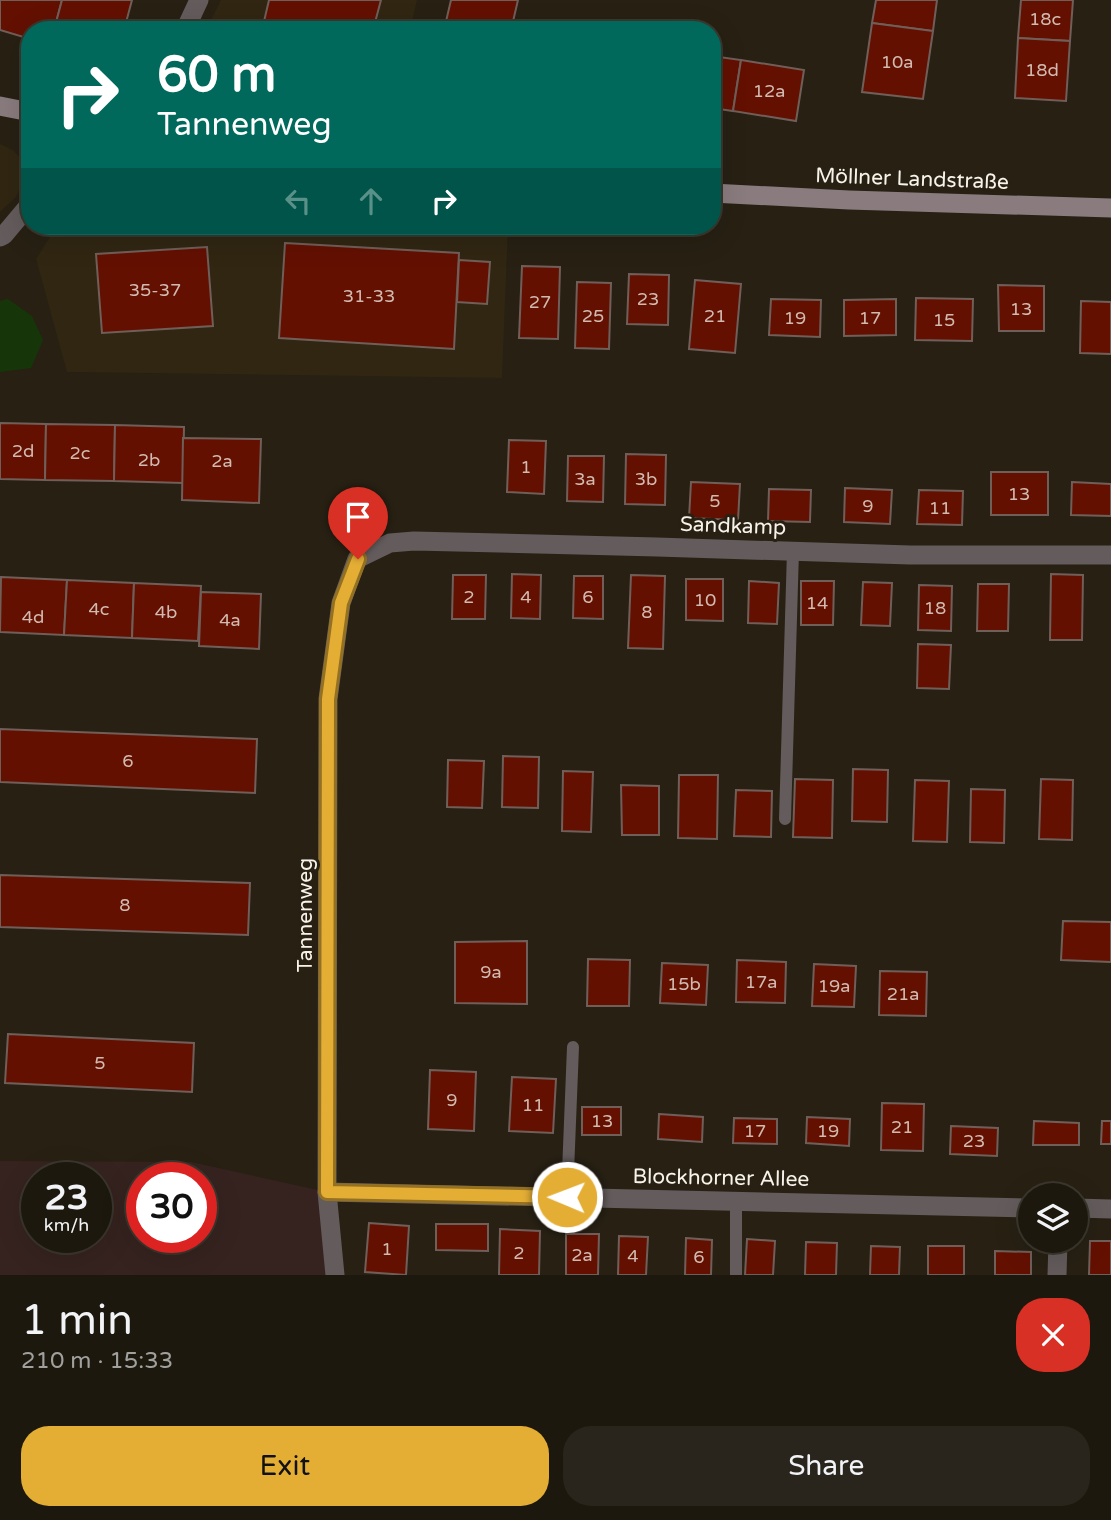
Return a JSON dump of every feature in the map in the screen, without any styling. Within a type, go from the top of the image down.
[{"type":"main road","points":[[0,106],[21,110]]},
{"type":"main road","name":"Möllner Landstraße","points":[[721,193],[1111,208]]},
{"type":"street","points":[[189,21],[199,0]]},
{"type":"street","points":[[0,237],[21,215]]},
{"type":"street","name":"Sandkamp","points":[[358,559],[390,543],[414,541],[910,555],[1111,555]]},
{"type":"street","name":"Tannenweg","points":[[335,1275],[327,1192],[328,699],[341,603],[358,559]]},
{"type":"street","name":"Blockhorner Allee","points":[[327,1192],[1018,1208]]},
{"type":"street","points":[[1088,1208],[1111,1209]]},
{"type":"street","points":[[1058,1253],[1058,1275]]},
{"type":"lane","points":[[785,819],[793,551]]},
{"type":"lane","points":[[567,1197],[573,1047]]},
{"type":"lane","points":[[736,1201],[736,1275]]},
{"type":"shaded area","points":[[221,0],[417,0],[412,21],[210,21]]},
{"type":"shaded area","points":[[0,144],[13,150],[21,159],[21,185],[16,197],[0,212]]},
{"type":"shaded area","points":[[51,235],[508,235],[502,378],[67,372],[36,259]]},
{"type":"shaded area","points":[[0,1161],[191,1162],[126,1162],[126,1253],[217,1253],[217,1168],[327,1192],[330,1275],[0,1275]]},
{"type":"green space","points":[[8,299],[32,316],[43,340],[31,368],[0,372],[0,301]]},
{"type":"building","points":[[0,0],[62,0],[56,21],[21,21],[21,36],[0,30]]},
{"type":"building","points":[[62,0],[132,0],[126,21],[56,21]]},
{"type":"building","points":[[269,0],[381,0],[375,21],[264,21]]},
{"type":"building","points":[[451,0],[518,0],[513,21],[446,21]]},
{"type":"building","points":[[876,0],[937,0],[933,31],[872,23]]},
{"type":"building","points":[[1021,0],[1073,0],[1070,41],[1018,38]]},
{"type":"building","points":[[872,23],[933,31],[923,99],[862,92]]},
{"type":"building","points":[[1018,38],[1070,41],[1066,101],[1015,98]]},
{"type":"building","points":[[721,57],[741,60],[733,111],[721,109]]},
{"type":"building","points":[[741,60],[804,70],[796,121],[733,111]]},
{"type":"building","points":[[285,243],[459,253],[454,349],[279,338]]},
{"type":"building","points":[[207,247],[213,326],[102,333],[96,254]]},
{"type":"building","points":[[459,260],[490,262],[487,304],[457,302]]},
{"type":"building","points":[[522,266],[560,267],[558,339],[519,338]]},
{"type":"building","points":[[629,274],[669,275],[668,325],[627,324]]},
{"type":"building","points":[[695,280],[741,284],[735,353],[689,349]]},
{"type":"building","points":[[577,282],[611,283],[609,349],[575,348]]},
{"type":"building","points":[[998,285],[1044,286],[1044,331],[999,331]]},
{"type":"building","points":[[916,298],[973,299],[972,341],[915,340]]},
{"type":"building","points":[[771,299],[821,300],[820,337],[769,335]]},
{"type":"building","points":[[896,299],[896,335],[844,336],[844,300]]},
{"type":"building","points":[[1081,301],[1111,302],[1111,354],[1080,353]]},
{"type":"building","points":[[0,423],[46,424],[45,480],[0,479]]},
{"type":"building","points":[[46,424],[115,425],[114,481],[45,480]]},
{"type":"building","points":[[115,425],[184,427],[183,483],[114,481]]},
{"type":"building","points":[[183,438],[261,439],[259,503],[182,500]]},
{"type":"building","points":[[509,440],[546,441],[544,494],[507,492]]},
{"type":"building","points":[[626,454],[666,455],[665,505],[625,504]]},
{"type":"building","points":[[568,456],[604,456],[603,502],[567,501]]},
{"type":"building","points":[[991,472],[1048,472],[1048,515],[991,515]]},
{"type":"building","points":[[691,482],[740,484],[738,520],[689,518]]},
{"type":"building","points":[[1072,482],[1111,484],[1111,516],[1071,515]]},
{"type":"building","points":[[845,488],[892,490],[890,524],[844,522]]},
{"type":"building","points":[[769,489],[811,490],[810,522],[768,521]]},
{"type":"building","points":[[919,490],[963,491],[962,525],[917,524]]},
{"type":"building","points":[[512,574],[541,575],[540,619],[511,618]]},
{"type":"building","points":[[1051,574],[1083,575],[1082,640],[1050,640]]},
{"type":"building","points":[[453,575],[486,575],[485,619],[452,619]]},
{"type":"building","points":[[631,575],[665,576],[663,649],[628,648]]},
{"type":"building","points":[[574,576],[603,576],[603,619],[573,618]]},
{"type":"building","points":[[1,577],[67,580],[64,635],[0,632]]},
{"type":"building","points":[[686,579],[723,579],[723,621],[686,620]]},
{"type":"building","points":[[67,580],[134,583],[132,638],[64,635]]},
{"type":"building","points":[[749,581],[779,583],[777,624],[748,623]]},
{"type":"building","points":[[801,581],[834,581],[833,625],[801,625]]},
{"type":"building","points":[[863,582],[892,583],[890,626],[861,625]]},
{"type":"building","points":[[134,583],[201,586],[198,641],[132,638]]},
{"type":"building","points":[[978,584],[1009,584],[1008,631],[977,631]]},
{"type":"building","points":[[919,585],[952,586],[951,631],[918,630]]},
{"type":"building","points":[[201,592],[261,594],[259,649],[199,646]]},
{"type":"building","points":[[918,644],[951,645],[949,689],[917,688]]},
{"type":"building","points":[[0,729],[257,739],[255,793],[0,782]]},
{"type":"building","points":[[503,756],[539,757],[538,808],[502,807]]},
{"type":"building","points":[[448,760],[484,761],[482,808],[447,807]]},
{"type":"building","points":[[853,769],[888,770],[887,822],[852,821]]},
{"type":"building","points":[[563,771],[593,772],[591,832],[562,831]]},
{"type":"building","points":[[679,775],[718,775],[717,839],[678,838]]},
{"type":"building","points":[[795,779],[833,780],[832,838],[793,837]]},
{"type":"building","points":[[1041,779],[1073,780],[1072,840],[1039,839]]},
{"type":"building","points":[[915,780],[949,781],[947,842],[913,841]]},
{"type":"building","points":[[621,785],[659,786],[659,835],[622,835]]},
{"type":"building","points":[[971,789],[1005,790],[1004,843],[970,842]]},
{"type":"building","points":[[736,790],[772,791],[771,837],[734,836]]},
{"type":"building","points":[[0,875],[250,883],[248,935],[0,927]]},
{"type":"building","points":[[1063,921],[1111,922],[1111,962],[1061,960]]},
{"type":"building","points":[[527,941],[527,1004],[455,1003],[455,942]]},
{"type":"building","points":[[588,959],[630,960],[629,1006],[587,1006]]},
{"type":"building","points":[[737,960],[786,962],[785,1003],[736,1002]]},
{"type":"building","points":[[662,963],[708,965],[706,1005],[660,1003]]},
{"type":"building","points":[[814,964],[856,966],[854,1007],[812,1006]]},
{"type":"building","points":[[880,971],[927,972],[926,1016],[879,1015]]},
{"type":"building","points":[[8,1034],[194,1043],[192,1092],[5,1083]]},
{"type":"building","points":[[430,1070],[476,1072],[474,1131],[428,1129]]},
{"type":"building","points":[[512,1077],[556,1079],[553,1133],[509,1131]]},
{"type":"building","points":[[882,1103],[924,1104],[923,1151],[881,1150]]},
{"type":"building","points":[[582,1107],[621,1107],[621,1135],[582,1135]]},
{"type":"building","points":[[659,1114],[703,1117],[702,1142],[658,1139]]},
{"type":"building","points":[[807,1117],[850,1119],[849,1146],[806,1143]]},
{"type":"building","points":[[734,1118],[777,1119],[777,1144],[733,1143]]},
{"type":"building","points":[[1034,1121],[1079,1123],[1079,1145],[1033,1145]]},
{"type":"building","points":[[1102,1121],[1111,1121],[1111,1144],[1101,1144]]},
{"type":"building","points":[[951,1126],[998,1128],[997,1156],[950,1154]]},
{"type":"building","points":[[369,1223],[409,1226],[406,1275],[365,1272]]},
{"type":"building","points":[[436,1224],[488,1224],[488,1251],[436,1250]]},
{"type":"building","points":[[500,1229],[540,1231],[539,1275],[499,1275]]},
{"type":"building","points":[[566,1234],[599,1234],[598,1275],[566,1275]]},
{"type":"building","points":[[619,1236],[648,1237],[646,1275],[618,1275]]},
{"type":"building","points":[[686,1238],[712,1240],[711,1275],[685,1275]]},
{"type":"building","points":[[747,1239],[775,1241],[773,1275],[745,1275]]},
{"type":"building","points":[[1090,1241],[1111,1241],[1111,1275],[1089,1275]]},
{"type":"building","points":[[806,1242],[837,1243],[836,1275],[805,1275]]},
{"type":"building","points":[[871,1246],[900,1247],[899,1275],[870,1275]]},
{"type":"building","points":[[928,1246],[964,1246],[964,1275],[928,1275]]},
{"type":"building","points":[[995,1251],[1031,1253],[1031,1275],[995,1275]]},
{"type":"route","points":[[358,559],[341,603],[328,699],[327,1192],[567,1197]]}]
